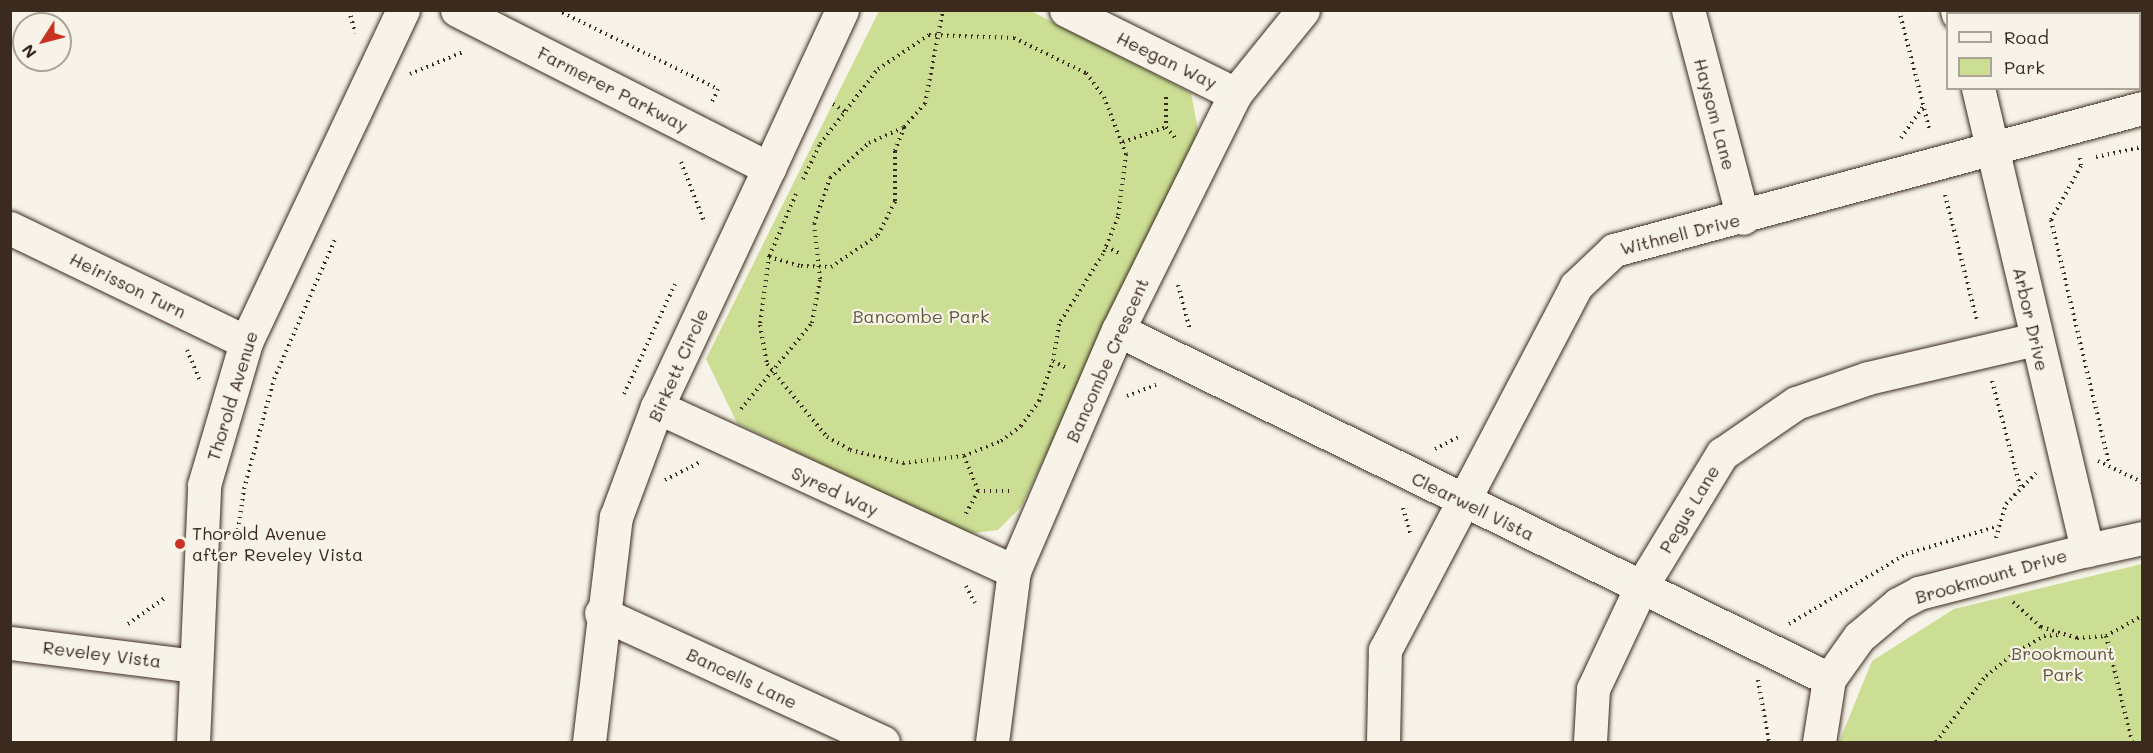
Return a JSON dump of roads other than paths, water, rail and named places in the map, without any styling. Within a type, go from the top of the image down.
[{"type":"street","name":"Thorold Avenue","points":[[193,742],[194,666],[204,485],[246,342],[403,10]]},
{"type":"street","name":"Farmerer Parkway","points":[[457,10],[769,168]]},
{"type":"street","name":"Birkett Circle","points":[[589,742],[601,613],[616,518],[657,407],[842,10]]},
{"type":"street","name":"Heegan Way","points":[[1066,10],[1235,94]]},
{"type":"street","name":"Bancombe Crescent","points":[[992,742],[1014,571],[1118,330],[1235,94],[1303,10]]},
{"type":"street","name":"Haysom Lane","points":[[1688,10],[1743,218]]},
{"type":"street","name":"Arbor Drive","points":[[1979,90],[2087,550]]},
{"type":"street","name":"Withnell Drive","points":[[1383,742],[1385,650],[1466,503],[1576,286],[1614,250],[1743,218],[2142,108]]},
{"type":"street","name":"Heirisson Turn","points":[[10,228],[246,342]]},
{"type":"street","name":"Clearwell Vista","points":[[1118,330],[1466,503],[1829,679]]},
{"type":"street","name":"Pegus Lane","points":[[1590,742],[1593,689],[1641,587],[1722,454],[1796,403],[1869,378],[1985,353],[2036,339]]},
{"type":"street","name":"Syred Way","points":[[657,407],[950,545],[1014,571]]},
{"type":"street","name":"Brookmount Drive","points":[[1819,742],[1829,679],[1859,637],[1898,604],[1919,593],[2142,538]]},
{"type":"street","name":"Bancells Lane","points":[[601,613],[883,742]]},
{"type":"street","name":"Reveley Vista","points":[[10,643],[194,666]]},
{"type":"place","name":"Thorold Avenue after Reveley Vista","points":[[180,544]]},
{"type":"park label","name":"Bancombe Park","points":[[921,316]]},
{"type":"park label","name":"Brookmount Park","points":[[2063,664]]}]
